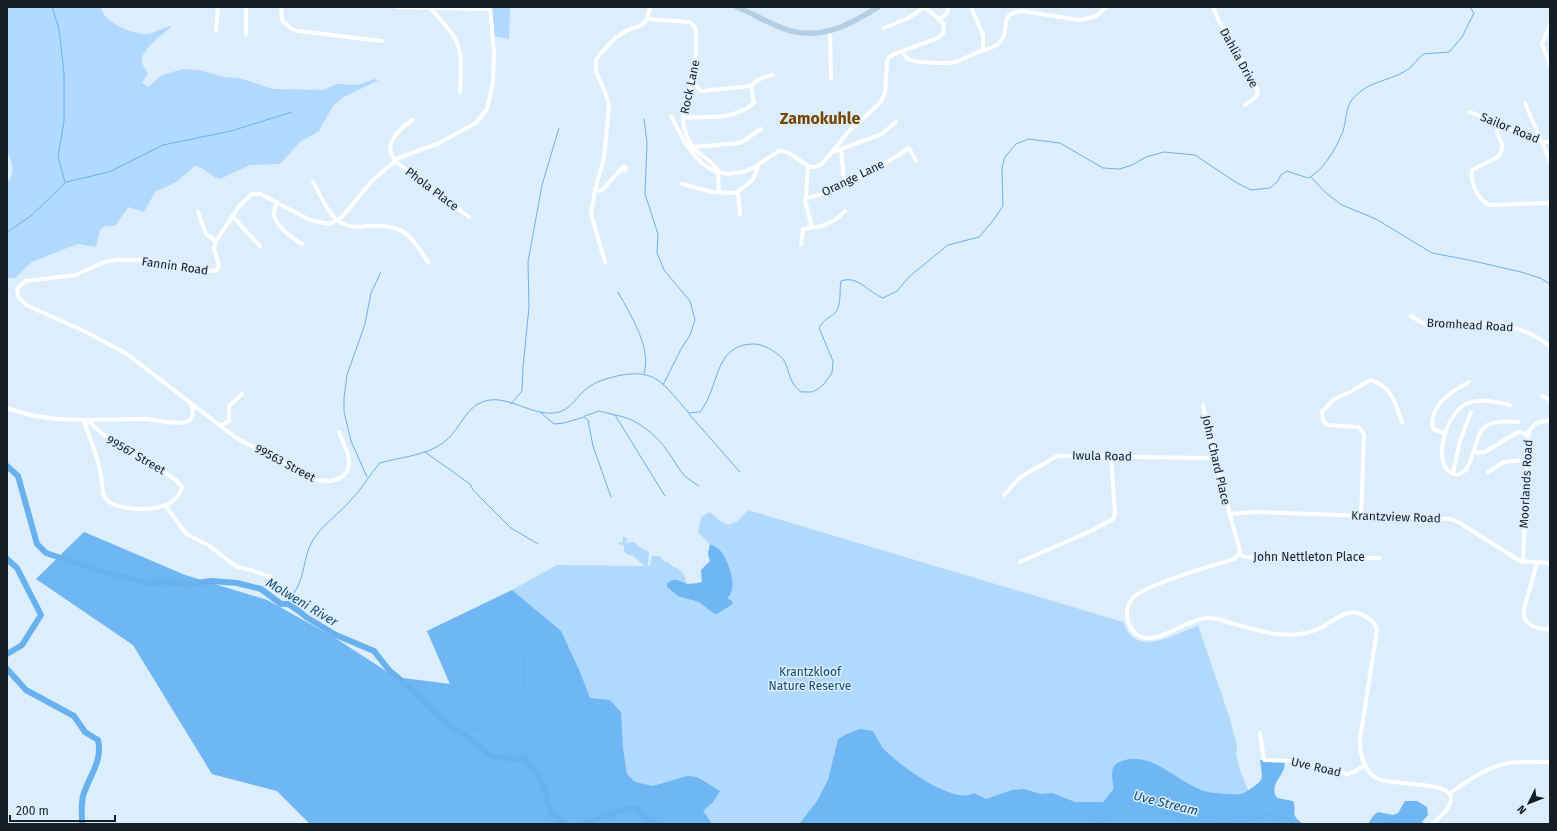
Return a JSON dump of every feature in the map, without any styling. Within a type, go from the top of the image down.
[{"type":"street","points":[[216,30],[218,7]]},
{"type":"street","points":[[246,7],[246,35]]},
{"type":"street","points":[[281,7],[282,20],[290,28],[313,33],[382,41]]},
{"type":"street","points":[[198,212],[206,234],[216,241],[245,199],[252,194],[260,194],[319,223],[329,224],[338,220],[370,182],[394,161],[454,136],[476,123],[483,115],[489,102],[493,83],[494,52],[490,8],[396,7]]},
{"type":"street","points":[[605,262],[591,214],[595,190],[604,158],[608,102],[596,71],[596,60],[615,38],[628,30],[644,24],[650,7]]},
{"type":"street","points":[[738,7],[782,28],[795,32],[813,34],[830,31],[847,25],[878,7]]},
{"type":"street","points":[[671,116],[692,154],[702,163],[719,172],[734,173],[758,166],[780,151],[787,152],[808,166],[815,167],[822,164],[850,130],[880,103],[885,93],[888,60],[894,54],[941,36],[944,27],[940,19],[925,7],[908,18],[884,28]]},
{"type":"street","points":[[940,19],[947,13],[949,7]]},
{"type":"street","points":[[971,7],[983,35],[983,50]]},
{"type":"street","points":[[902,51],[910,60],[944,62],[956,61],[1001,42],[1005,33],[1005,21],[1007,17],[1014,12],[1022,11],[1080,20],[1096,16],[1107,7]]},
{"type":"street","name":"Dahlia Drive","points":[[1212,7],[1218,20],[1240,55],[1258,91],[1256,97],[1245,105]]},
{"type":"street","points":[[430,8],[449,29],[460,47],[462,60],[460,92]]},
{"type":"street","name":"Rock Lane","points":[[647,19],[689,22],[694,25],[697,50],[692,81],[684,106],[683,118],[687,136],[692,147]]},
{"type":"street","points":[[1550,26],[1542,44],[1550,65]]},
{"type":"street","points":[[830,31],[831,78]]},
{"type":"street","points":[[692,81],[700,91],[751,86],[758,79],[772,75]]},
{"type":"street","points":[[683,118],[728,116],[738,113],[754,103],[751,86]]},
{"type":"street","points":[[1525,103],[1550,161]]},
{"type":"street","name":"Sailor Road","points":[[1470,112],[1542,142],[1550,142]]},
{"type":"street","points":[[394,161],[391,153],[392,141],[400,129],[413,120]]},
{"type":"street","points":[[832,152],[882,134],[896,122]]},
{"type":"street","points":[[1500,125],[1497,132],[1502,146],[1500,154],[1491,161],[1475,167],[1471,174],[1476,189],[1486,204],[1550,203]]},
{"type":"street","points":[[692,147],[740,143],[761,129]]},
{"type":"street","points":[[692,147],[716,167],[719,172],[719,193]]},
{"type":"street","name":"Orange Lane","points":[[806,199],[819,195],[844,182],[870,173],[909,148],[916,161]]},
{"type":"street","points":[[841,149],[844,182]]},
{"type":"street","name":"Phola Place","points":[[394,161],[469,217]]},
{"type":"street","points":[[682,184],[693,189],[719,193],[738,193],[753,180],[758,166]]},
{"type":"street","points":[[808,166],[806,199],[812,228]]},
{"type":"street","points":[[595,190],[600,191],[603,189],[623,167],[626,168],[625,171]]},
{"type":"street","points":[[313,182],[329,210],[338,220],[344,224],[352,226],[394,226],[410,236],[428,262]]},
{"type":"street","points":[[738,193],[740,214]]},
{"type":"street","points":[[277,202],[274,211],[276,218],[290,236],[302,244]]},
{"type":"street","points":[[801,245],[803,229],[836,221],[845,211]]},
{"type":"street","points":[[232,216],[260,246]]},
{"type":"street","name":"Fannin Road","points":[[191,403],[127,354],[86,332],[26,305],[18,296],[17,289],[25,281],[76,275],[111,261],[150,260],[202,270],[216,271],[220,266],[215,252],[216,241]]},
{"type":"street","name":"Bromhead Road","points":[[1411,316],[1428,326],[1453,323],[1517,327],[1535,334],[1550,347]]},
{"type":"street","points":[[1361,516],[1364,434],[1359,427],[1327,425],[1323,420],[1322,412],[1334,399],[1352,391],[1370,380],[1380,384],[1390,392],[1402,422]]},
{"type":"street","points":[[1444,433],[1435,430],[1432,426],[1433,418],[1439,405],[1449,393],[1469,382]]},
{"type":"street","points":[[220,426],[229,421],[229,406],[242,394]]},
{"type":"street","points":[[1542,396],[1550,400]]},
{"type":"street","points":[[1510,405],[1493,401],[1468,403],[1454,413],[1444,433],[1444,463],[1447,470],[1453,474],[1460,474],[1466,470],[1482,430],[1488,424],[1501,421],[1518,422]]},
{"type":"street","points":[[7,408],[50,420],[146,420],[185,422],[193,413],[191,403]]},
{"type":"street","name":"99563 Street","points":[[191,403],[235,437],[319,481],[335,480],[347,472],[349,465],[348,454],[339,432]]},
{"type":"street","name":"John Chard Place","points":[[1203,405],[1214,458],[1240,549],[1239,555]]},
{"type":"street","points":[[1453,474],[1460,441],[1471,412]]},
{"type":"street","name":"Moorlands Road","points":[[1523,562],[1528,436],[1533,425],[1550,420]]},
{"type":"street","name":"99567 Street","points":[[86,421],[107,438],[133,450],[160,467],[181,484],[182,487],[178,498],[166,506],[146,509],[130,509],[107,500],[103,495],[100,473],[86,421]]},
{"type":"street","points":[[1474,452],[1485,452],[1518,432],[1528,436]]},
{"type":"street","name":"Iwula Road","points":[[1004,495],[1019,478],[1055,456],[1214,458]]},
{"type":"street","points":[[1020,562],[1093,530],[1113,519],[1115,513],[1111,457]]},
{"type":"street","points":[[1488,472],[1504,462],[1528,460]]},
{"type":"street","points":[[166,506],[186,534],[208,545],[237,567],[270,577]]},
{"type":"street","name":"Krantzview Road","points":[[1230,514],[1257,512],[1450,519],[1460,523],[1523,562],[1550,564]]},
{"type":"street","points":[[1239,555],[1234,559],[1161,584],[1137,595],[1130,602],[1127,611],[1127,619],[1131,628],[1140,636],[1154,638],[1198,620],[1214,618],[1272,634],[1291,635],[1319,628],[1347,613],[1356,613],[1374,622],[1376,630],[1360,739],[1360,750],[1365,764],[1372,774],[1378,778],[1437,787],[1448,794],[1450,799],[1450,807],[1432,824]]},
{"type":"street","name":"John Nettleton Place","points":[[1239,555],[1248,557],[1380,558]]},
{"type":"street","points":[[1537,563],[1524,609],[1524,616],[1528,623],[1536,628],[1550,629]]},
{"type":"street","name":"Uve Road","points":[[1260,733],[1264,760],[1293,761],[1347,774],[1354,772],[1365,764]]},
{"type":"street","points":[[1448,794],[1502,764],[1550,762]]},
{"type":"green space","points":[[7,7],[101,7],[107,18],[127,30],[141,34],[147,34],[172,26],[148,48],[142,58],[142,63],[148,74],[142,83],[148,87],[162,75],[183,69],[199,70],[224,77],[239,78],[273,89],[323,90],[337,84],[357,85],[375,79],[379,80],[342,98],[333,106],[319,131],[300,142],[280,164],[250,165],[220,179],[202,168],[195,166],[176,182],[155,192],[144,212],[128,207],[116,225],[105,226],[100,231],[95,247],[79,244],[72,246],[32,262],[15,278],[7,278],[7,184],[10,180],[12,168],[11,159],[7,151]]},
{"type":"green space","points":[[490,7],[510,7],[509,39],[494,36]]},
{"type":"green space","name":"Krantzkloof Nature Reserve","points":[[748,510],[1123,622],[1129,633],[1137,639],[1146,642],[1167,638],[1198,625],[1230,719],[1237,746],[1236,754],[1240,770],[1248,790],[1266,824],[310,824],[277,791],[212,774],[133,645],[36,579],[84,532],[185,575],[267,600],[332,636],[395,677],[450,684],[427,631],[512,590],[557,565],[645,566],[624,551],[624,545],[617,544],[623,542],[623,536],[628,539],[625,543],[634,542],[639,547],[649,552],[648,566],[650,566],[652,556],[660,556],[664,562],[668,562],[670,565],[683,573],[687,584],[702,582],[701,570],[710,561],[708,554],[710,544],[698,532],[701,517],[710,512],[721,522],[728,525],[738,521]]},
{"type":"shaded area","points":[[84,532],[185,575],[267,600],[332,636],[395,677],[450,684],[427,631],[512,590],[561,631],[590,698],[610,700],[621,712],[623,749],[627,774],[635,782],[653,786],[687,776],[697,777],[720,791],[713,802],[703,811],[712,824],[310,824],[277,791],[212,774],[133,645],[36,579]]},
{"type":"shaded area","points":[[710,544],[723,554],[729,566],[732,578],[732,590],[727,598],[732,601],[733,604],[717,614],[713,613],[699,602],[678,596],[667,587],[667,584],[673,580],[678,580],[688,584],[702,582],[701,570],[710,561],[708,554]]},
{"type":"shaded area","points":[[860,729],[873,731],[882,747],[889,754],[899,763],[925,781],[953,794],[965,795],[974,793],[986,799],[1012,790],[1024,789],[1041,794],[1052,793],[1075,802],[1103,802],[1113,790],[1112,771],[1114,766],[1125,760],[1135,759],[1153,763],[1188,784],[1204,791],[1238,794],[1246,792],[1260,781],[1262,776],[1260,760],[1284,760],[1284,770],[1276,783],[1275,792],[1277,798],[1293,801],[1295,815],[1303,824],[799,824],[817,801],[828,780],[838,739]]},
{"type":"shaded area","points":[[1405,801],[1417,801],[1427,807],[1428,815],[1420,824],[1368,824],[1373,816],[1378,812],[1393,815],[1398,813]]},
{"type":"waterway","points":[[52,7],[59,29],[64,73],[64,121],[58,157],[65,182]]},
{"type":"waterway","points":[[293,594],[300,581],[307,554],[313,540],[321,529],[355,496],[380,463],[428,451],[443,443],[453,433],[466,415],[476,405],[482,402],[501,400],[540,412],[559,412],[567,408],[586,389],[597,382],[617,376],[642,374],[659,381],[689,413],[700,412],[711,391],[719,369],[730,352],[739,346],[752,344],[764,346],[779,355],[786,364],[791,380],[795,386],[801,392],[812,392],[823,385],[832,373],[833,361],[819,328],[824,321],[835,313],[839,306],[841,281],[853,280],[858,282],[883,298],[897,291],[910,276],[948,245],[979,237],[1003,206],[1002,168],[1005,157],[1016,144],[1028,139],[1060,143],[1103,168],[1120,169],[1132,165],[1146,157],[1164,152],[1195,155],[1237,183],[1251,190],[1270,188],[1277,182],[1281,175],[1287,171],[1308,178],[1319,170],[1337,144],[1343,131],[1351,101],[1365,88],[1396,76],[1411,67],[1424,54],[1449,52],[1462,37],[1474,13],[1470,7]]},
{"type":"waterway","points":[[7,232],[31,216],[66,182],[109,172],[163,145],[231,131],[292,112]]},
{"type":"waterway","points":[[644,119],[647,143],[645,194],[658,234],[657,253],[664,270],[690,301],[695,320],[690,335],[681,349],[663,385]]},
{"type":"waterway","points":[[511,404],[522,391],[529,307],[528,262],[542,185],[559,128]]},
{"type":"waterway","points":[[1311,177],[1326,193],[1342,205],[1376,219],[1432,253],[1521,272],[1540,278],[1550,284]]},
{"type":"waterway","points":[[367,477],[351,441],[344,412],[344,398],[347,375],[365,324],[371,293],[381,272]]},
{"type":"waterway","points":[[618,292],[634,321],[642,342],[646,363],[644,373]]},
{"type":"waterway","points":[[585,416],[599,411],[615,415],[665,496]]},
{"type":"waterway","points":[[540,412],[554,424],[564,423],[584,417],[588,420],[593,446],[611,497]]},
{"type":"waterway","points":[[689,414],[740,472]]},
{"type":"waterway","points":[[615,415],[638,423],[651,433],[663,445],[684,475],[699,486]]},
{"type":"waterway","points":[[425,452],[470,484],[473,490],[511,528],[538,544]]},
{"type":"waterway","name":"Molweni River","points":[[7,466],[18,476],[37,544],[46,553],[110,574],[150,583],[166,582],[191,584],[211,581],[237,583],[261,589],[281,604],[288,604],[336,635],[374,651],[389,670],[446,723],[479,745],[491,756],[514,759],[525,758],[543,785],[551,812],[554,816],[566,824]]},
{"type":"waterway","points":[[7,559],[17,568],[41,615],[22,645],[7,654]]},
{"type":"waterway","name":"Molweni River","points":[[288,604],[290,597]]},
{"type":"waterway","points":[[460,732],[490,727],[509,714],[525,690],[523,659],[527,647],[553,624]]},
{"type":"waterway","points":[[7,669],[26,690],[74,716],[85,732],[98,740],[99,755],[82,799],[82,824]]},
{"type":"waterway","name":"Uve Stream","points":[[1087,824],[1091,821],[1110,816],[1119,804],[1123,802],[1146,810],[1202,821],[1221,823],[1248,821],[1254,818],[1273,815],[1290,820],[1295,824]]},
{"type":"waterway","name":"Molweni River","points":[[583,824],[625,809],[637,809],[646,819],[658,824]]},
{"type":"waterway","name":"Uve Stream","points":[[1375,824],[1401,821],[1423,823]]},
{"type":"district","name":"Zamokuhle","points":[[820,118]]}]
